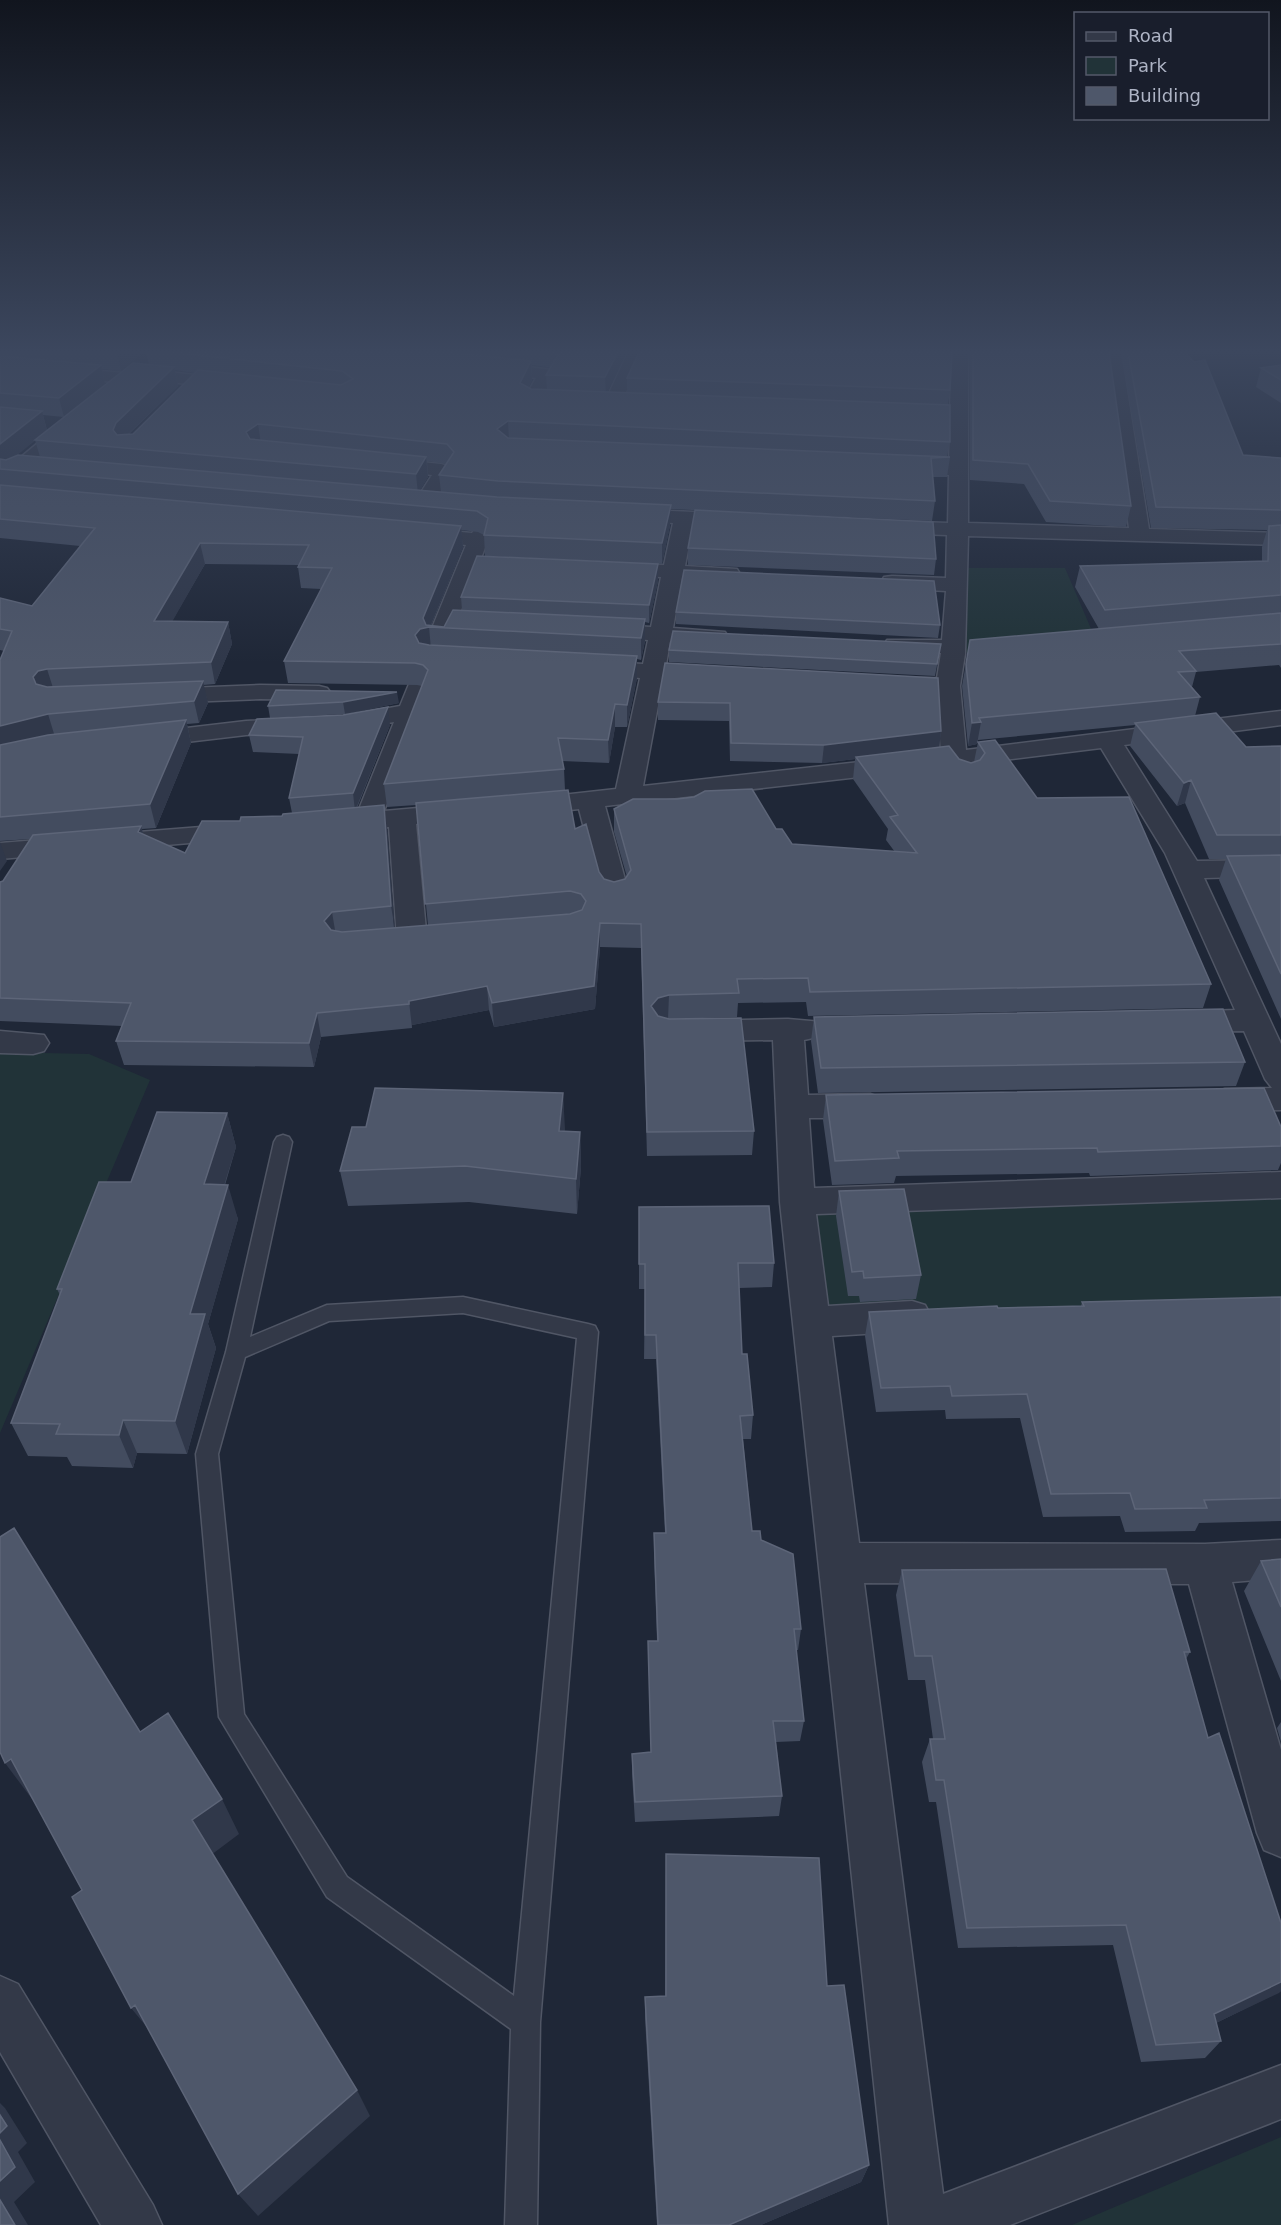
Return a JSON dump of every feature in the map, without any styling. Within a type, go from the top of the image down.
[{"type":"street","points":[[9,471],[29,456]]},
{"type":"street","points":[[959,456],[957,585],[953,651],[948,686],[960,767]]},
{"type":"street","points":[[1128,456],[1140,536]]},
{"type":"street","points":[[362,462],[441,470],[443,472],[424,503]]},
{"type":"street","points":[[890,467],[959,470]]},
{"type":"street","points":[[9,471],[54,469]]},
{"type":"street","points":[[401,501],[446,505]]},
{"type":"street","points":[[367,821],[478,540],[499,509],[478,508]]},
{"type":"street","points":[[603,514],[761,521]]},
{"type":"street","points":[[628,795],[655,672],[684,517]]},
{"type":"street","points":[[876,527],[1281,539]]},
{"type":"street","points":[[397,532],[478,540]]},
{"type":"street","points":[[470,564],[494,565]]},
{"type":"street","points":[[590,568],[744,575]]},
{"type":"street","points":[[874,581],[957,585]]},
{"type":"street","points":[[446,622],[470,623]]},
{"type":"street","points":[[578,629],[743,638]]},
{"type":"street","points":[[872,644],[977,652]]},
{"type":"street","points":[[430,658],[454,659]]},
{"type":"street","points":[[572,667],[725,676]]},
{"type":"street","points":[[866,682],[948,686]]},
{"type":"street","points":[[134,697],[260,692],[339,693]]},
{"type":"street","points":[[383,694],[415,703]]},
{"type":"street","points":[[125,742],[246,729],[345,723],[415,703]]},
{"type":"street","points":[[320,825],[590,801],[691,788],[914,772],[960,767],[1108,739],[1278,723]]},
{"type":"street","points":[[1108,739],[1179,853],[1281,1079]]},
{"type":"street","points":[[691,788],[698,813]]},
{"type":"street","points":[[590,801],[615,894]]},
{"type":"street","points":[[402,818],[401,941],[469,935]]},
{"type":"street","points":[[0,851],[29,851],[262,830]]},
{"type":"street","points":[[12,879],[29,851]]},
{"type":"street","points":[[1187,870],[1281,868]]},
{"type":"street","points":[[1159,1022],[1255,1020]]},
{"type":"street","points":[[669,1031],[836,1028]]},
{"type":"street","points":[[788,1029],[794,1107],[797,1202],[918,2225]]},
{"type":"street","points":[[0,1042],[33,1043]]},
{"type":"street","points":[[1198,1100],[1281,1099]]},
{"type":"street","points":[[794,1107],[901,1105]]},
{"type":"street","points":[[797,1202],[1281,1185]]},
{"type":"street","points":[[812,1322],[941,1315]]},
{"type":"street","points":[[838,1563],[1205,1564],[1281,1559]]},
{"type":"street","points":[[1205,1564],[1281,1833]]},
{"type":"street","points":[[0,2002],[133,2225]]},
{"type":"street","points":[[937,2225],[1281,2092]]},
{"type":"lane","points":[[283,1142],[236,1352],[207,1454],[232,1717],[337,1887],[526,2022]]},
{"type":"lane","points":[[236,1352],[327,1313],[464,1305],[588,1332],[526,2022],[521,2225]]},
{"type":"green space","points":[[957,568],[1065,568],[1095,638],[953,654]]},
{"type":"green space","points":[[0,1052],[89,1054],[150,1080],[0,1433]]},
{"type":"green space","points":[[1281,1185],[1281,1297],[812,1322],[797,1202]]},
{"type":"green space","points":[[1281,2137],[1281,2225],[1072,2225]]},
{"type":"building","points":[[16,456],[28,456],[497,497],[671,505],[662,543],[484,535],[488,518],[477,511],[0,469],[0,459],[6,460]]},
{"type":"building","points":[[212,456],[426,457],[416,474]]},
{"type":"building","points":[[452,456],[950,457],[931,458],[935,501],[498,481],[439,475]]},
{"type":"building","points":[[973,456],[1124,456],[1131,506],[1050,501],[1028,464],[973,460]]},
{"type":"building","points":[[1147,456],[1281,458],[1281,510],[1156,507]]},
{"type":"building","points":[[0,485],[461,526],[423,618],[426,625],[444,627],[453,610],[645,619],[641,638],[429,627],[420,629],[415,635],[419,643],[637,656],[627,705],[615,704],[608,740],[558,738],[564,769],[384,784],[428,670],[423,665],[415,663],[284,661],[332,568],[298,567],[309,545],[200,543],[154,621],[228,622],[211,662],[47,669],[38,671],[33,677],[36,684],[47,687],[203,681],[194,701],[48,714],[0,726],[0,660],[12,631],[0,629],[0,598],[32,606],[95,528],[0,519]]},
{"type":"building","points":[[695,510],[933,522],[936,559],[688,548]]},
{"type":"building","points":[[1281,525],[1281,595],[1105,610],[1080,566],[1268,561],[1269,526]]},
{"type":"building","points":[[477,556],[658,564],[649,605],[461,597]]},
{"type":"building","points":[[684,570],[934,581],[940,625],[676,612]]},
{"type":"building","points":[[1281,613],[1281,644],[1179,651],[1196,671],[1178,672],[1200,697],[979,718],[981,722],[972,723],[966,664],[970,640]]},
{"type":"building","points":[[673,631],[941,644],[937,664],[669,650]]},
{"type":"building","points":[[665,663],[938,678],[941,731],[824,745],[731,743],[730,703],[658,702]]},
{"type":"building","points":[[276,690],[397,692],[343,702],[268,706]]},
{"type":"building","points":[[388,707],[353,793],[289,798],[303,737],[249,735],[257,719],[343,715]]},
{"type":"building","points":[[1216,713],[1246,747],[1281,746],[1281,835],[1217,835],[1191,780],[1184,783],[1135,723]]},
{"type":"building","points":[[186,720],[150,804],[0,817],[0,745],[48,735]]},
{"type":"building","points":[[995,740],[1037,798],[1129,797],[1211,984],[810,992],[808,978],[737,979],[739,993],[669,995],[658,998],[651,1006],[658,1016],[669,1019],[741,1018],[754,1131],[647,1132],[641,924],[600,923],[594,986],[492,1003],[487,986],[409,1001],[409,1004],[317,1013],[309,1043],[116,1041],[131,1003],[0,998],[0,882],[3,881],[33,835],[141,826],[138,832],[185,853],[202,821],[240,821],[241,817],[282,816],[283,814],[384,805],[391,906],[332,912],[324,921],[331,930],[342,932],[570,914],[582,910],[586,901],[581,894],[570,891],[425,904],[416,803],[568,790],[575,829],[586,824],[599,872],[604,879],[614,882],[625,879],[631,870],[614,809],[633,799],[677,799],[694,797],[705,791],[752,789],[776,829],[782,829],[792,844],[917,853],[890,817],[898,815],[856,757],[949,746],[959,759],[971,763],[980,760],[985,753],[978,742]]},
{"type":"building","points":[[1281,855],[1281,974],[1227,856]]},
{"type":"building","points":[[1223,1009],[1245,1062],[821,1068],[814,1017]]},
{"type":"building","points":[[375,1088],[563,1093],[559,1131],[580,1132],[576,1179],[465,1166],[340,1171],[352,1127],[366,1127]]},
{"type":"building","points":[[1264,1088],[1281,1127],[1281,1146],[1098,1152],[1097,1148],[897,1151],[899,1158],[835,1161],[826,1095]]},
{"type":"building","points":[[157,1112],[227,1113],[204,1184],[228,1185],[190,1314],[205,1314],[175,1421],[123,1420],[119,1435],[56,1434],[60,1424],[11,1423],[62,1289],[57,1289],[99,1182],[131,1182]]},
{"type":"building","points":[[904,1189],[921,1275],[864,1278],[863,1271],[852,1272],[839,1191]]},
{"type":"building","points":[[769,1206],[774,1263],[738,1263],[742,1354],[747,1354],[753,1415],[740,1416],[752,1531],[760,1531],[761,1540],[793,1554],[801,1629],[794,1629],[804,1721],[773,1721],[782,1796],[635,1802],[632,1754],[651,1752],[648,1641],[658,1641],[654,1533],[666,1533],[656,1335],[645,1335],[645,1264],[639,1264],[639,1207]]},
{"type":"building","points":[[1281,1297],[1281,1498],[1204,1500],[1207,1508],[1135,1509],[1130,1493],[1051,1494],[1027,1394],[952,1396],[950,1386],[881,1388],[869,1312],[997,1306],[998,1308],[1084,1306],[1082,1302]]},
{"type":"building","points":[[14,1528],[140,1732],[168,1713],[222,1799],[192,1820],[357,2090],[238,2194],[135,2005],[131,2008],[72,1897],[82,1890],[11,1759],[5,1763],[0,1752],[0,1537]]},
{"type":"building","points":[[1281,1559],[1281,1607],[1261,1561]]},
{"type":"building","points":[[1166,1569],[1190,1652],[1184,1652],[1208,1738],[1219,1733],[1281,1923],[1281,1982],[1214,2014],[1221,2041],[1156,2045],[1126,1925],[967,1928],[944,1780],[936,1780],[930,1739],[945,1739],[932,1656],[915,1656],[902,1570]]},
{"type":"building","points":[[666,1854],[819,1858],[827,1986],[844,1985],[869,2165],[729,2225],[658,2225],[645,1997],[666,1996]]},
{"type":"building","points":[[0,2115],[7,2126],[0,2133]]},
{"type":"building","points":[[0,2140],[15,2167],[0,2181]]},
{"type":"building","points":[[0,2200],[15,2225],[0,2225]]}]
